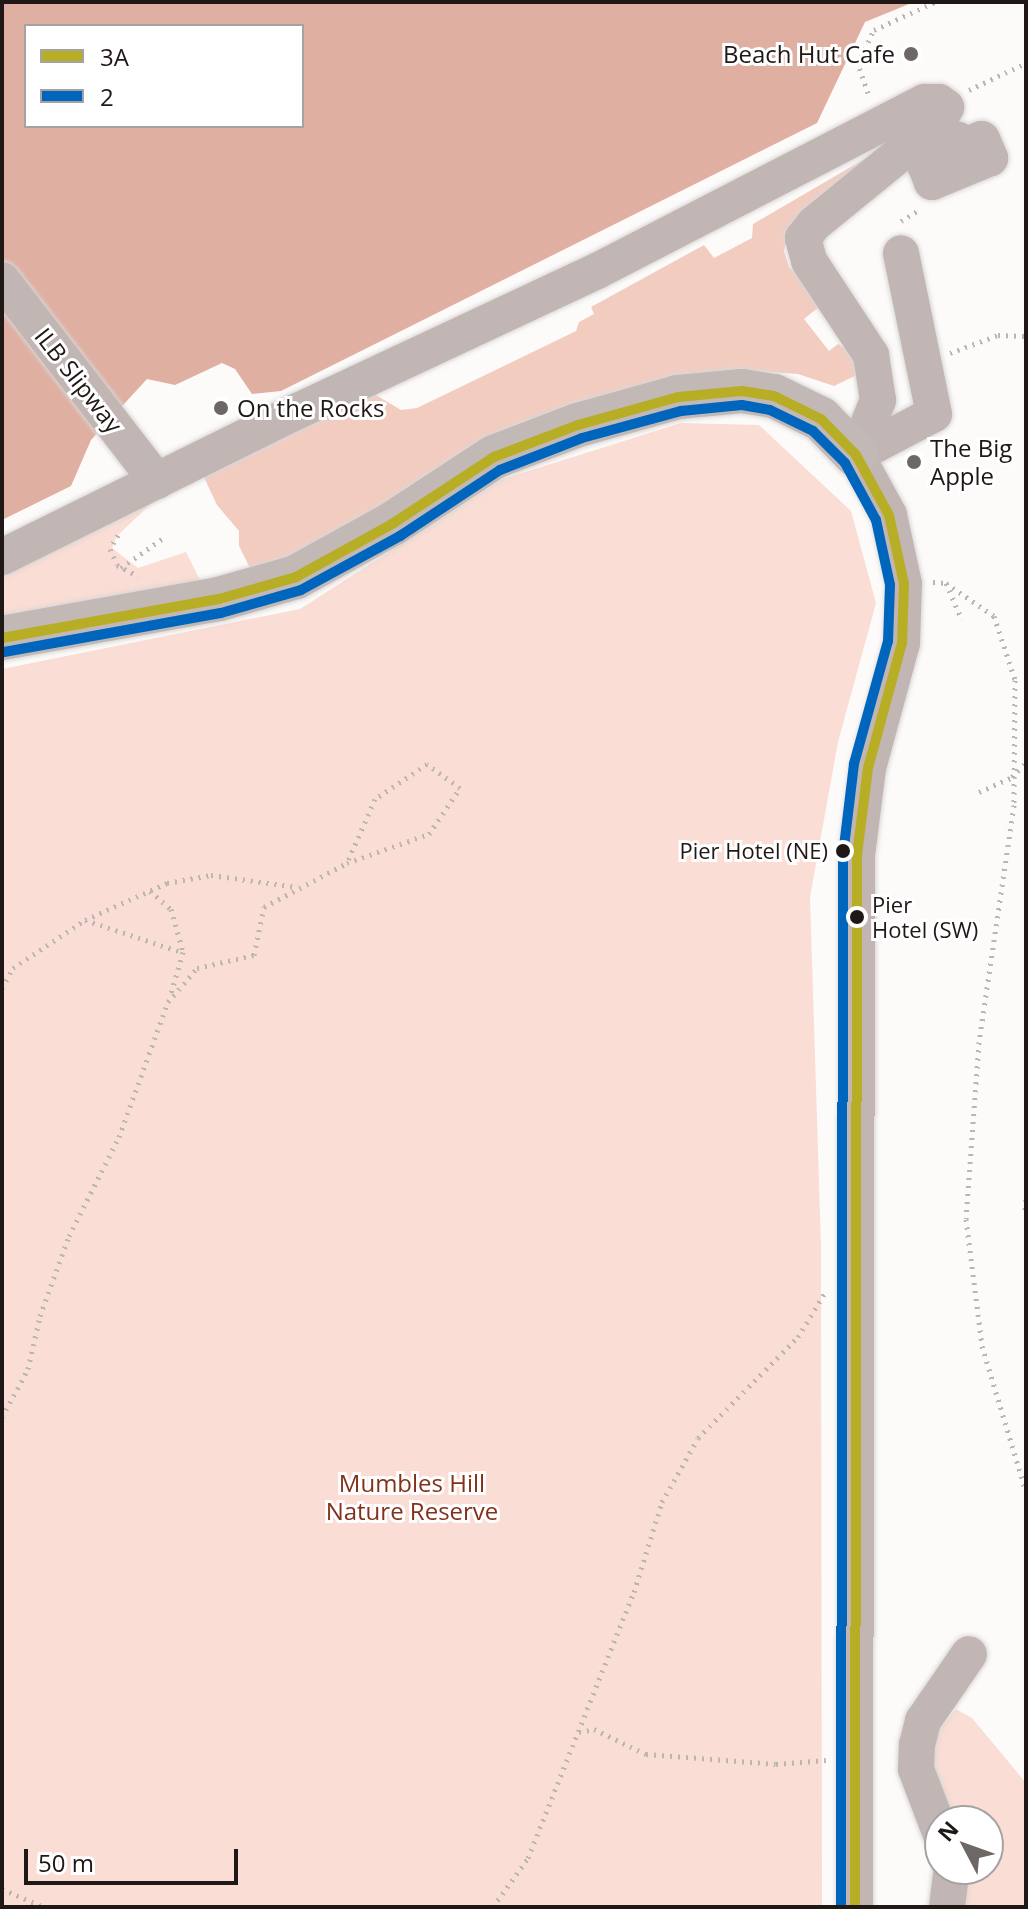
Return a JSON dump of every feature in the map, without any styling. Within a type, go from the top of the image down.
[{"type":"main road","points":[[2,638],[219,599],[296,577],[392,524],[494,457],[590,421],[678,397],[742,391],[774,396],[821,419],[856,455]]},
{"type":"street","points":[[2,557],[597,271],[925,102],[946,107],[939,122],[814,224],[803,238],[809,261],[871,355],[878,400],[856,455]]},
{"type":"street","points":[[856,455],[934,414],[926,360],[901,253]]},
{"type":"street","name":"ILB Slipway","points":[[2,280],[157,481]]},
{"type":"street","points":[[855,1907],[857,855],[868,768],[902,643],[904,584],[889,515],[856,455]]},
{"type":"street","points":[[930,1805],[916,1769],[917,1745],[923,1721],[969,1654]]},
{"type":"street","points":[[947,1907],[950,1885]]},
{"type":"path","points":[[857,99],[871,91],[858,64],[874,30],[935,2]]},
{"type":"path","points":[[946,107],[975,85],[1026,63]]},
{"type":"path","points":[[926,360],[998,335],[1026,336]]},
{"type":"path","points":[[121,530],[110,549],[121,568],[163,538]]},
{"type":"path","points":[[904,584],[946,583],[994,616],[1015,680],[1014,805],[979,1042],[966,1219],[982,1346],[1026,1492]]},
{"type":"path","points":[[946,583],[962,620]]},
{"type":"path","points":[[979,792],[1012,777],[1026,762]]},
{"type":"path","points":[[168,1002],[197,968],[254,955],[264,907],[347,863],[429,834],[460,788],[427,764],[375,799],[347,863]]},
{"type":"path","points":[[2,988],[13,968],[85,920],[150,891],[211,875],[298,887]]},
{"type":"path","points":[[2,1417],[3,1404],[28,1369],[40,1316],[69,1236],[119,1137],[183,952],[171,909],[150,891]]},
{"type":"path","points":[[85,920],[183,952]]},
{"type":"path","points":[[1025,1210],[1026,1199]]},
{"type":"path","points":[[493,1907],[528,1858],[578,1732],[662,1502],[698,1438],[798,1337],[855,1245]]},
{"type":"path","points":[[578,1732],[594,1729],[646,1754],[776,1764],[854,1757]]},
{"type":"path","points":[[2,1889],[44,1907]]},
{"type":"green space","name":"Mumbles Hill Nature Reserve","points":[[681,423],[759,425],[851,511],[876,603],[838,742],[810,897],[821,1246],[822,1907],[2,1907],[2,669],[300,609],[503,479]]},
{"type":"green space","points":[[157,498],[117,536],[112,548],[138,568],[186,552],[202,584],[2,618],[2,569]]},
{"type":"green space","points":[[956,1709],[972,1718],[1026,1783],[1026,1907],[959,1907],[959,1885],[1004,1885],[1004,1805],[937,1805],[927,1745]]},
{"type":"shaded area","points":[[2,2],[914,2],[865,22],[817,123],[281,391],[252,394],[235,369],[222,363],[175,385],[147,379],[91,440],[71,486],[2,520]]},
{"type":"shaded area","points":[[921,126],[788,233],[784,251],[789,267],[824,303],[804,319],[829,351],[838,344],[847,349],[861,373],[834,386],[798,374],[742,370],[261,578],[249,566],[239,546],[239,531],[217,505],[201,471],[371,392],[401,410],[417,408],[576,331],[579,322],[594,314],[591,307],[704,245],[714,258],[752,238],[753,224]]},
{"type":"transit line","name":"3A","points":[[2,638],[219,599],[296,577],[392,524],[494,457],[578,425],[678,397],[742,391],[774,396],[821,419],[856,455],[889,515],[904,584],[902,643],[868,768],[857,855],[855,1907]]},
{"type":"transit line","name":"2","points":[[4,652],[221,613],[301,590],[400,536],[500,470],[582,438],[681,411],[742,405],[770,410],[813,431],[845,463],[876,520],[890,585],[888,641],[854,764],[843,855],[841,1907]]},
{"type":"place","name":"Beach Hut Cafe","points":[[911,54]]},
{"type":"place","name":"On the Rocks","points":[[221,408]]},
{"type":"place","name":"The Big Apple","points":[[914,462]]},
{"type":"place","name":"Pier Hotel (NE)","points":[[843,851]]},
{"type":"place","name":"Pier Hotel (SW)","points":[[857,917]]}]
